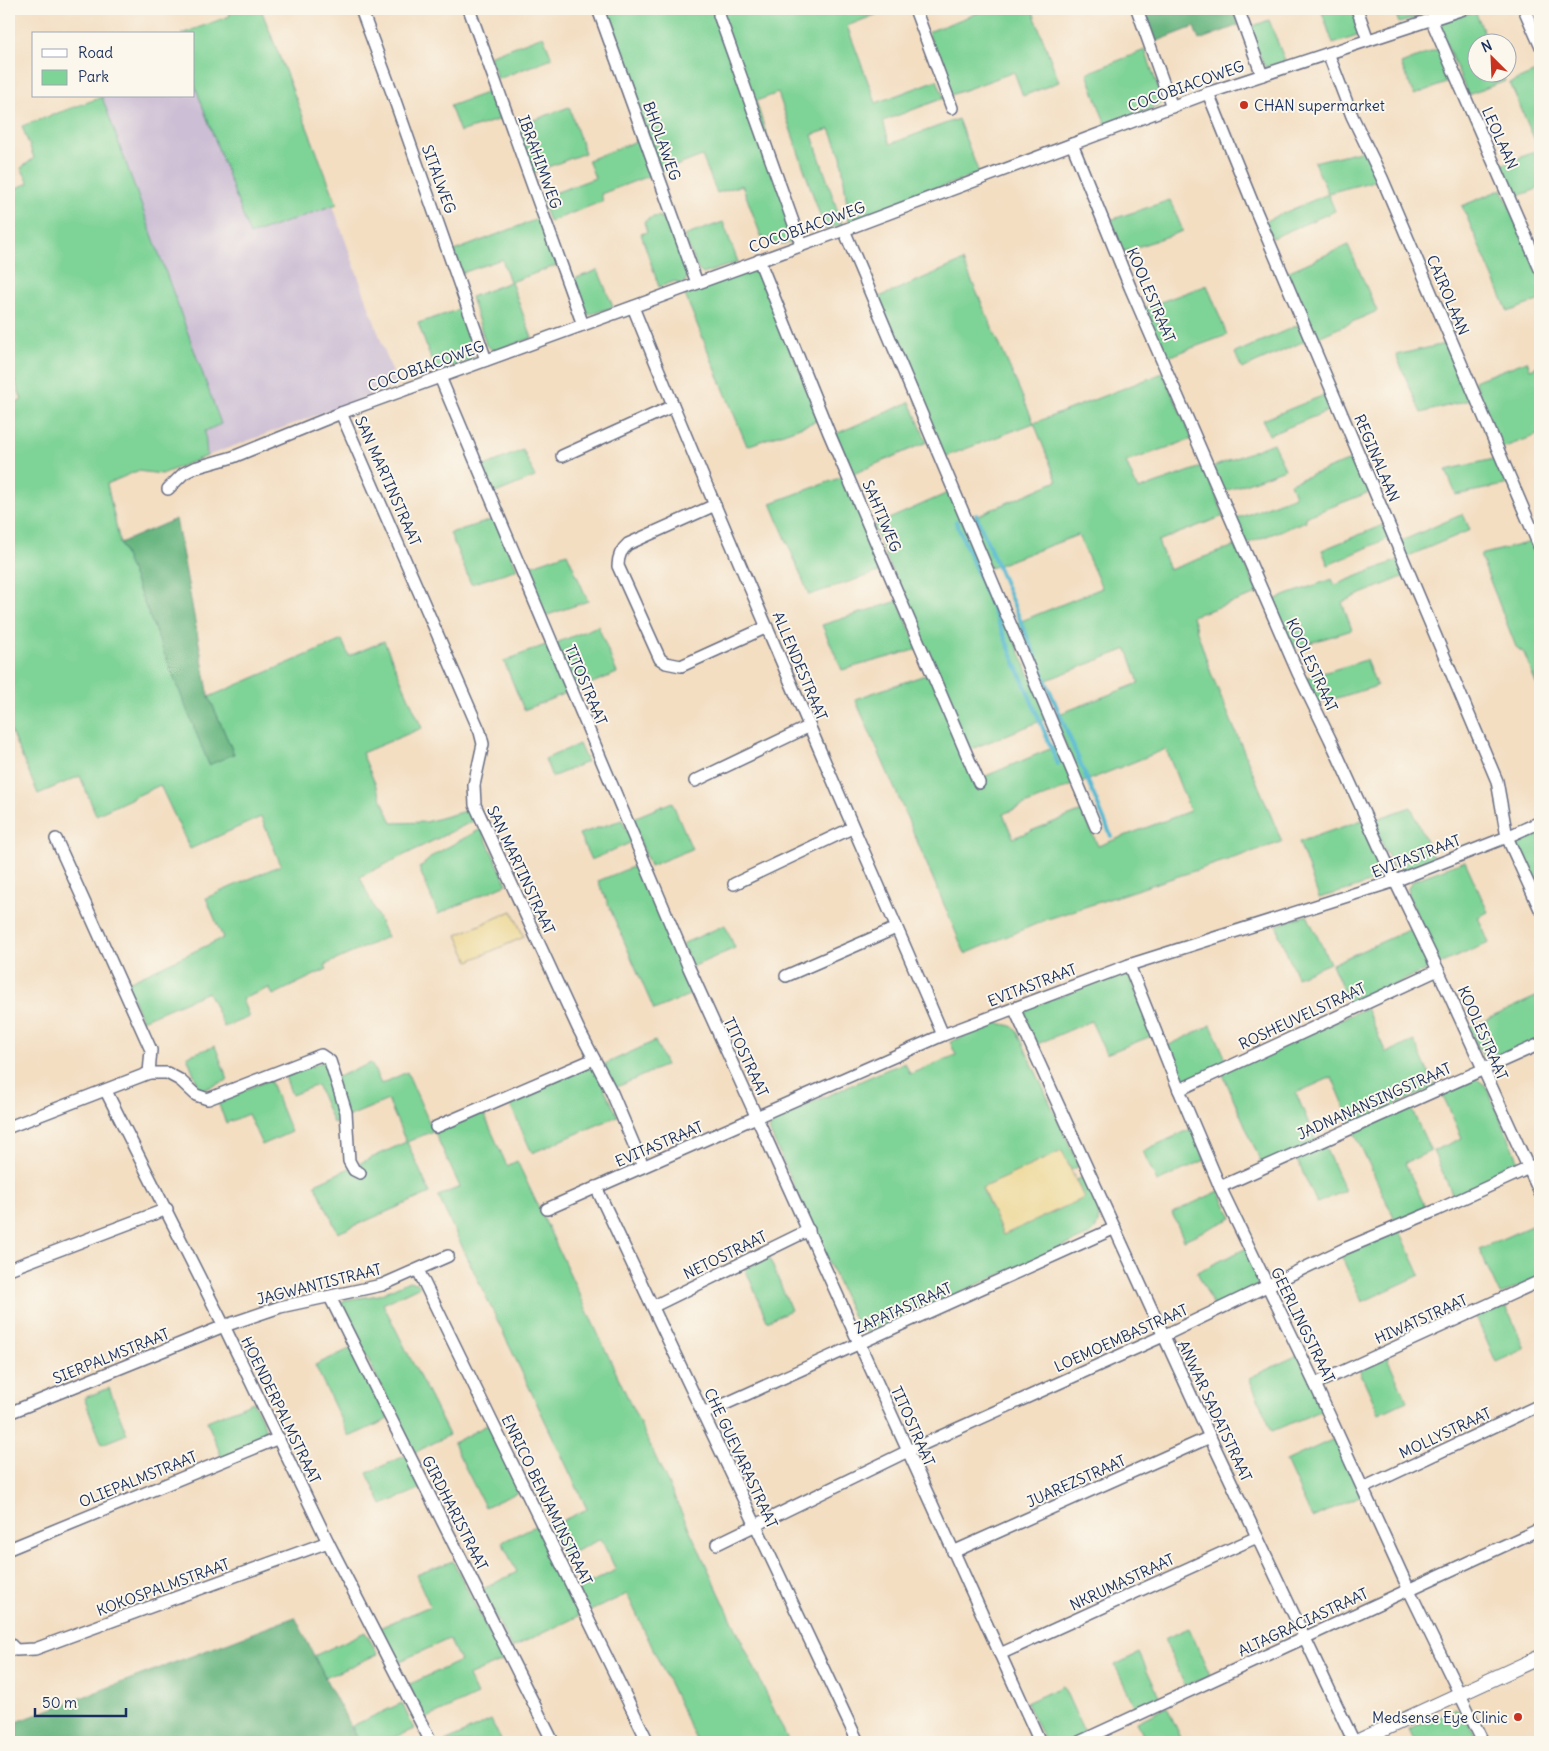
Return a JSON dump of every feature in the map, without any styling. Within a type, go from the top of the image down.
[{"type":"street","name":"SITALWEG","points":[[360,9],[416,160],[486,360]]},
{"type":"street","name":"IBRAHIMWEG","points":[[469,9],[584,325]]},
{"type":"street","name":"BHOLAWEG","points":[[598,9],[697,283]]},
{"type":"street","points":[[915,9],[952,108]]},
{"type":"street","points":[[1137,9],[1172,107]]},
{"type":"street","points":[[1238,9],[1262,76]]},
{"type":"street","points":[[1357,9],[1368,40]]},
{"type":"street","name":"COCOBIACOWEG","points":[[168,488],[184,473],[194,468],[233,457],[342,413],[801,244],[844,230],[1208,94],[1463,9]]},
{"type":"street","points":[[1524,9],[1540,45]]},
{"type":"street","points":[[719,15],[801,244]]},
{"type":"street","name":"LEOLAAN","points":[[1432,19],[1540,269]]},
{"type":"street","name":"CAIROLAAN","points":[[1328,53],[1352,116],[1382,178],[1540,548]]},
{"type":"street","name":"REGINALAAN","points":[[1208,94],[1497,781],[1507,837],[1540,909]]},
{"type":"street","name":"KOOLESTRAAT","points":[[1072,144],[1130,287],[1298,673],[1394,881],[1438,970],[1540,1193]]},
{"type":"street","points":[[844,230],[1096,827]]},
{"type":"street","name":"SAHTIWEG","points":[[759,260],[829,434],[979,783]]},
{"type":"street","name":"ALLENDESTRAAT","points":[[633,307],[852,828],[943,1035]]},
{"type":"street","name":"TITOSTRAAT","points":[[440,377],[689,968],[1040,1742]]},
{"type":"street","points":[[562,456],[673,406]]},
{"type":"street","name":"SAN MARTINSTRAAT","points":[[342,413],[480,732],[483,744],[474,786],[475,805],[578,1028],[612,1093],[643,1166]]},
{"type":"street","points":[[715,505],[628,544],[618,557],[618,566],[660,659],[673,666],[681,666],[768,627]]},
{"type":"street","points":[[695,781],[810,726]]},
{"type":"street","name":"EVITASTRAAT","points":[[547,1209],[943,1035],[1129,965],[1394,881],[1507,837],[1540,822]]},
{"type":"street","points":[[734,884],[852,828]]},
{"type":"street","points":[[56,839],[151,1050],[148,1073]]},
{"type":"street","points":[[786,976],[896,928]]},
{"type":"street","name":"GEERLINGSTRAAT","points":[[1129,965],[1220,1187],[1315,1384],[1408,1590],[1484,1742]]},
{"type":"street","name":"ROSHEUVELSTRAAT","points":[[1179,1090],[1438,970]]},
{"type":"street","name":"ANWAR SADATSTRAAT","points":[[1014,1008],[1303,1638],[1355,1742]]},
{"type":"street","name":"JADNANANSINGSTRAAT","points":[[1220,1187],[1540,1044]]},
{"type":"street","points":[[9,1127],[106,1091],[148,1073],[167,1073],[180,1080],[196,1095],[208,1099],[321,1055],[330,1061],[346,1112],[349,1161],[354,1170],[360,1173]]},
{"type":"street","points":[[436,1127],[594,1059]]},
{"type":"street","name":"HOENDERPALMSTRAAT","points":[[106,1091],[167,1209],[328,1542],[431,1742]]},
{"type":"street","name":"LOEMOEMBASTRAAT","points":[[717,1544],[908,1451],[1163,1336],[1344,1249],[1437,1210],[1540,1163]]},
{"type":"street","name":"CHE GUEVARASTRAAT","points":[[596,1187],[654,1306],[755,1526],[858,1742]]},
{"type":"street","points":[[9,1269],[167,1209]]},
{"type":"street","name":"ZAPATASTRAAT","points":[[703,1414],[1115,1228]]},
{"type":"street","name":"NETOSTRAAT","points":[[654,1306],[809,1230]]},
{"type":"street","name":"JAGWANTISTRAAT","points":[[224,1326],[280,1307],[382,1285],[448,1256]]},
{"type":"street","name":"ENRICO BENJAMINSTRAAT","points":[[418,1270],[648,1742]]},
{"type":"street","name":"HIWATSTRAAT","points":[[1315,1384],[1540,1281]]},
{"type":"street","name":"GIRDHARISTRAAT","points":[[330,1297],[553,1742]]},
{"type":"street","name":"SIERPALMSTRAAT","points":[[9,1413],[224,1326]]},
{"type":"street","name":"MOLLYSTRAAT","points":[[1363,1488],[1540,1405]]},
{"type":"street","name":"JUAREZSTRAAT","points":[[954,1552],[1210,1437]]},
{"type":"street","name":"OLIEPALMSTRAAT","points":[[9,1549],[279,1438]]},
{"type":"street","name":"ALTAGRACIASTRAAT","points":[[1079,1742],[1540,1529]]},
{"type":"street","name":"NKRUMASTRAAT","points":[[1000,1654],[1257,1536]]},
{"type":"street","name":"KOKOSPALMSTRAAT","points":[[9,1643],[16,1650],[35,1649],[328,1542]]},
{"type":"street","points":[[1355,1742],[1540,1657]]},
{"type":"shaded area","points":[[195,86],[250,234],[333,206],[397,385],[207,456],[205,431],[221,424],[102,98],[195,98]]},
{"type":"green space","points":[[228,9],[261,9],[337,204],[250,235],[195,86],[195,32],[186,32],[230,16]]},
{"type":"green space","points":[[602,9],[890,9],[847,26],[876,103],[937,80],[944,98],[883,121],[890,144],[958,119],[979,173],[849,222],[841,156],[830,129],[812,135],[842,224],[825,230],[778,93],[756,101],[799,240],[784,244],[772,241],[761,236],[742,185],[717,193],[702,156],[660,172]]},
{"type":"green space","points":[[988,9],[1032,9],[1059,82],[1023,96],[1014,72],[951,95],[928,32]]},
{"type":"green space","points":[[1140,9],[1233,9],[1239,25],[1199,40],[1194,27],[1152,43]]},
{"type":"green space","points":[[1321,9],[1353,9],[1361,32],[1360,35],[1333,44]]},
{"type":"green space","points":[[1394,9],[1429,9],[1422,16],[1399,23]]},
{"type":"green space","points":[[1475,11],[1484,32],[1466,32],[1466,82],[1502,82],[1468,95],[1440,29],[1443,22]]},
{"type":"green space","points":[[1269,20],[1285,61],[1265,67],[1248,28]]},
{"type":"green space","points":[[543,36],[552,58],[498,79],[489,56]]},
{"type":"green space","points":[[1441,48],[1454,80],[1414,95],[1401,64]]},
{"type":"green space","points":[[1145,50],[1162,102],[1157,107],[1106,126],[1087,73]]},
{"type":"green space","points":[[1540,70],[1540,188],[1515,197],[1501,165],[1539,150],[1510,83]]},
{"type":"green space","points":[[494,90],[504,118],[460,132],[450,106]]},
{"type":"green space","points":[[102,98],[221,424],[205,431],[207,456],[162,474],[137,471],[107,484],[120,543],[209,764],[234,754],[209,697],[342,640],[349,656],[384,641],[422,728],[362,753],[392,823],[426,822],[472,809],[477,819],[360,877],[387,937],[325,965],[327,969],[273,995],[269,988],[242,999],[249,1017],[224,1027],[208,992],[142,1020],[126,983],[223,938],[206,898],[281,865],[261,817],[190,849],[160,785],[96,815],[80,776],[38,794],[9,727],[9,405],[22,400],[9,365],[9,191],[29,183],[21,168],[34,158],[22,126]]},
{"type":"green space","points":[[569,107],[585,153],[532,173],[515,127]]},
{"type":"green space","points":[[639,140],[651,175],[601,194],[603,201],[549,222],[541,198],[595,178],[588,160]]},
{"type":"green space","points":[[1364,150],[1378,180],[1328,193],[1314,162]]},
{"type":"green space","points":[[1502,189],[1540,279],[1540,300],[1508,312],[1462,206]]},
{"type":"green space","points":[[1328,194],[1335,211],[1272,238],[1265,221]]},
{"type":"green space","points":[[1170,200],[1183,231],[1120,253],[1107,221]]},
{"type":"green space","points":[[658,216],[670,223],[688,275],[685,282],[678,284],[676,281],[659,287],[641,234],[647,232],[644,222]]},
{"type":"green space","points":[[540,218],[558,265],[511,282],[532,338],[494,351],[486,345],[471,297],[510,282],[502,259],[462,273],[454,251]]},
{"type":"green space","points":[[723,222],[738,262],[703,274],[698,270],[684,236]]},
{"type":"green space","points":[[1348,245],[1377,311],[1314,339],[1285,273]]},
{"type":"green space","points":[[963,261],[1034,423],[944,457],[877,298]]},
{"type":"green space","points":[[598,270],[613,307],[585,316],[571,280]]},
{"type":"green space","points":[[751,270],[760,276],[820,420],[747,446],[685,295]]},
{"type":"green space","points":[[1207,285],[1227,335],[1165,358],[1144,308]]},
{"type":"green space","points":[[464,308],[473,335],[475,349],[473,355],[470,360],[436,373],[418,323]]},
{"type":"green space","points":[[1298,325],[1305,341],[1242,369],[1235,353]]},
{"type":"green space","points":[[1449,343],[1473,399],[1421,413],[1396,355]]},
{"type":"green space","points":[[1527,361],[1530,369],[1540,365],[1540,434],[1502,448],[1474,381]]},
{"type":"green space","points":[[1163,373],[1192,439],[1126,462],[1138,490],[1204,466],[1224,516],[1158,541],[1169,570],[1237,545],[1258,594],[1192,616],[1211,673],[1282,842],[1048,919],[965,954],[855,699],[928,674],[981,778],[1057,746],[1073,785],[1003,814],[1013,838],[1082,811],[1098,846],[1190,811],[1166,749],[1081,783],[1054,716],[1139,683],[1127,649],[1039,683],[1014,624],[1102,588],[1078,535],[990,568],[970,519],[1057,481],[1034,423]]},
{"type":"green space","points":[[1329,393],[1335,408],[1269,435],[1263,420]]},
{"type":"green space","points":[[910,402],[927,442],[851,475],[833,435]]},
{"type":"green space","points":[[1273,443],[1285,469],[1223,492],[1213,467]]},
{"type":"green space","points":[[523,450],[535,477],[493,494],[482,467]]},
{"type":"green space","points":[[1356,458],[1370,492],[1305,517],[1306,521],[1246,544],[1236,519],[1295,496],[1290,483]]},
{"type":"green space","points":[[1498,458],[1509,484],[1456,495],[1446,470]]},
{"type":"green space","points":[[845,476],[885,570],[809,595],[771,503]]},
{"type":"green space","points":[[950,492],[1048,718],[969,750],[873,526]]},
{"type":"green space","points":[[1463,514],[1470,530],[1406,557],[1399,542]]},
{"type":"green space","points":[[176,519],[209,697],[234,754],[209,765],[120,543]]},
{"type":"green space","points":[[495,519],[517,569],[471,584],[450,533]]},
{"type":"green space","points":[[1383,525],[1389,538],[1328,565],[1322,550]]},
{"type":"green space","points":[[1535,541],[1540,555],[1540,693],[1524,653],[1516,647],[1480,555]]},
{"type":"green space","points":[[567,553],[588,601],[545,616],[524,568]]},
{"type":"green space","points":[[1398,560],[1405,576],[1342,602],[1352,630],[1290,649],[1270,601],[1332,579],[1335,585]]},
{"type":"green space","points":[[898,601],[918,649],[842,670],[822,625]]},
{"type":"green space","points":[[598,626],[617,673],[575,690],[556,643]]},
{"type":"green space","points":[[548,644],[569,692],[524,710],[504,661]]},
{"type":"green space","points":[[1366,660],[1377,686],[1317,704],[1306,678]]},
{"type":"green space","points":[[579,744],[587,762],[552,777],[545,759]]},
{"type":"green space","points":[[672,802],[692,849],[650,866],[631,819]]},
{"type":"green space","points":[[1411,807],[1434,859],[1401,870],[1394,868],[1371,821]]},
{"type":"green space","points":[[622,820],[632,842],[591,860],[579,834]]},
{"type":"green space","points":[[1362,820],[1379,858],[1382,873],[1371,882],[1319,898],[1299,842]]},
{"type":"green space","points":[[481,829],[507,884],[438,914],[419,868],[435,854]]},
{"type":"green space","points":[[1540,829],[1540,903],[1516,846],[1518,842]]},
{"type":"green space","points":[[1465,861],[1488,912],[1478,917],[1489,943],[1439,964],[1409,897],[1408,888],[1414,880]]},
{"type":"green space","points":[[642,863],[696,992],[654,1010],[598,881]]},
{"type":"green space","points":[[1307,915],[1330,963],[1297,977],[1279,935],[1277,925]]},
{"type":"green space","points":[[725,925],[735,948],[692,967],[682,944]]},
{"type":"green space","points":[[1413,928],[1427,960],[1426,970],[1350,1005],[1332,964]]},
{"type":"green space","points":[[1122,973],[1129,976],[1154,1035],[1106,1054],[1091,1021],[1035,1045],[1023,1016],[1029,1008]]},
{"type":"green space","points":[[1540,995],[1540,1040],[1486,1062],[1468,1028]]},
{"type":"green space","points":[[1366,1008],[1386,1053],[1414,1041],[1435,1087],[1352,1124],[1332,1077],[1296,1093],[1316,1141],[1262,1165],[1222,1072]]},
{"type":"green space","points":[[998,1023],[1012,1026],[1017,1031],[1079,1166],[1071,1170],[1062,1151],[982,1188],[1003,1235],[1084,1198],[1076,1180],[1084,1177],[1095,1199],[1099,1215],[1095,1229],[1089,1235],[873,1331],[860,1332],[769,1130],[784,1115],[888,1069],[905,1063],[910,1074],[956,1055],[950,1042]]},
{"type":"green space","points":[[1211,1025],[1228,1064],[1184,1083],[1181,1081],[1165,1047]]},
{"type":"green space","points":[[655,1041],[666,1065],[615,1088],[603,1065]]},
{"type":"green space","points":[[215,1046],[228,1080],[200,1091],[187,1056]]},
{"type":"green space","points":[[327,1060],[335,1078],[371,1063],[381,1084],[407,1072],[433,1131],[407,1142],[430,1193],[338,1233],[315,1184],[406,1142],[388,1100],[333,1123],[317,1085],[292,1095],[285,1077]]},
{"type":"green space","points":[[588,1066],[595,1070],[618,1116],[532,1153],[509,1102]]},
{"type":"green space","points":[[1476,1078],[1486,1086],[1519,1165],[1517,1168],[1454,1198],[1433,1151],[1462,1138],[1441,1091]]},
{"type":"green space","points":[[270,1080],[291,1132],[262,1145],[248,1114],[226,1123],[217,1100]]},
{"type":"green space","points":[[1410,1106],[1431,1151],[1405,1163],[1427,1211],[1397,1224],[1354,1132]]},
{"type":"green space","points":[[483,1112],[507,1166],[517,1161],[789,1742],[697,1742],[627,1594],[588,1612],[577,1589],[616,1570],[601,1539],[563,1557],[549,1527],[587,1509],[438,1196],[460,1187],[435,1133]]},
{"type":"green space","points":[[1191,1129],[1205,1160],[1157,1182],[1143,1151]]},
{"type":"green space","points":[[1324,1145],[1345,1191],[1317,1203],[1296,1158]]},
{"type":"green space","points":[[1219,1191],[1232,1218],[1184,1240],[1172,1213]]},
{"type":"green space","points":[[1540,1222],[1540,1277],[1500,1295],[1479,1249]]},
{"type":"green space","points":[[1399,1229],[1420,1275],[1362,1302],[1341,1255]]},
{"type":"green space","points":[[1247,1248],[1261,1283],[1215,1309],[1197,1272]]},
{"type":"green space","points":[[769,1257],[791,1310],[767,1321],[745,1268]]},
{"type":"green space","points":[[409,1281],[420,1286],[383,1304],[449,1435],[414,1453],[341,1304],[344,1300],[379,1295]]},
{"type":"green space","points":[[1504,1302],[1525,1349],[1496,1362],[1475,1315]]},
{"type":"green space","points":[[354,1347],[389,1419],[349,1437],[315,1365]]},
{"type":"green space","points":[[1298,1355],[1323,1410],[1272,1431],[1249,1378]]},
{"type":"green space","points":[[1386,1355],[1407,1401],[1379,1414],[1358,1367]]},
{"type":"green space","points":[[109,1388],[127,1434],[102,1444],[84,1398]]},
{"type":"green space","points":[[253,1402],[265,1427],[266,1432],[263,1441],[222,1458],[207,1421]]},
{"type":"green space","points":[[489,1424],[521,1491],[485,1507],[453,1443]]},
{"type":"green space","points":[[1336,1438],[1362,1495],[1312,1518],[1286,1461]]},
{"type":"green space","points":[[407,1455],[422,1488],[382,1505],[367,1473]]},
{"type":"green space","points":[[539,1524],[581,1615],[511,1648],[483,1589],[517,1572],[502,1542]]},
{"type":"green space","points":[[453,1561],[503,1661],[468,1676],[477,1695],[425,1719],[408,1685],[460,1661],[449,1639],[396,1663],[379,1628],[430,1606],[416,1575]]},
{"type":"green space","points":[[295,1617],[359,1742],[9,1742],[9,1725]]},
{"type":"green space","points":[[1189,1628],[1210,1675],[1185,1686],[1164,1639]]},
{"type":"green space","points":[[365,1632],[378,1654],[325,1678],[314,1656]]},
{"type":"green space","points":[[1139,1653],[1160,1698],[1136,1710],[1115,1665]]},
{"type":"green space","points":[[1063,1686],[1086,1736],[1072,1742],[1045,1742],[1026,1703]]},
{"type":"green space","points":[[402,1703],[414,1729],[384,1742],[359,1742],[352,1726]]},
{"type":"green space","points":[[1167,1707],[1183,1742],[1146,1742],[1137,1722]]},
{"type":"green space","points":[[1455,1708],[1464,1714],[1478,1739],[1471,1742],[1415,1742],[1409,1729]]},
{"type":"green space","points":[[491,1720],[502,1742],[445,1742]]},
{"type":"sand","points":[[512,911],[524,937],[469,961],[457,935]]},
{"type":"sand","points":[[1062,1151],[1084,1198],[1003,1235],[982,1188]]},
{"type":"waterway","points":[[976,515],[1111,836]]},
{"type":"waterway","points":[[956,522],[1058,764]]},
{"type":"place","name":"CHAN supermarket","points":[[1244,105]]},
{"type":"place","name":"Medsense Eye Clinic","points":[[1518,1717]]}]
